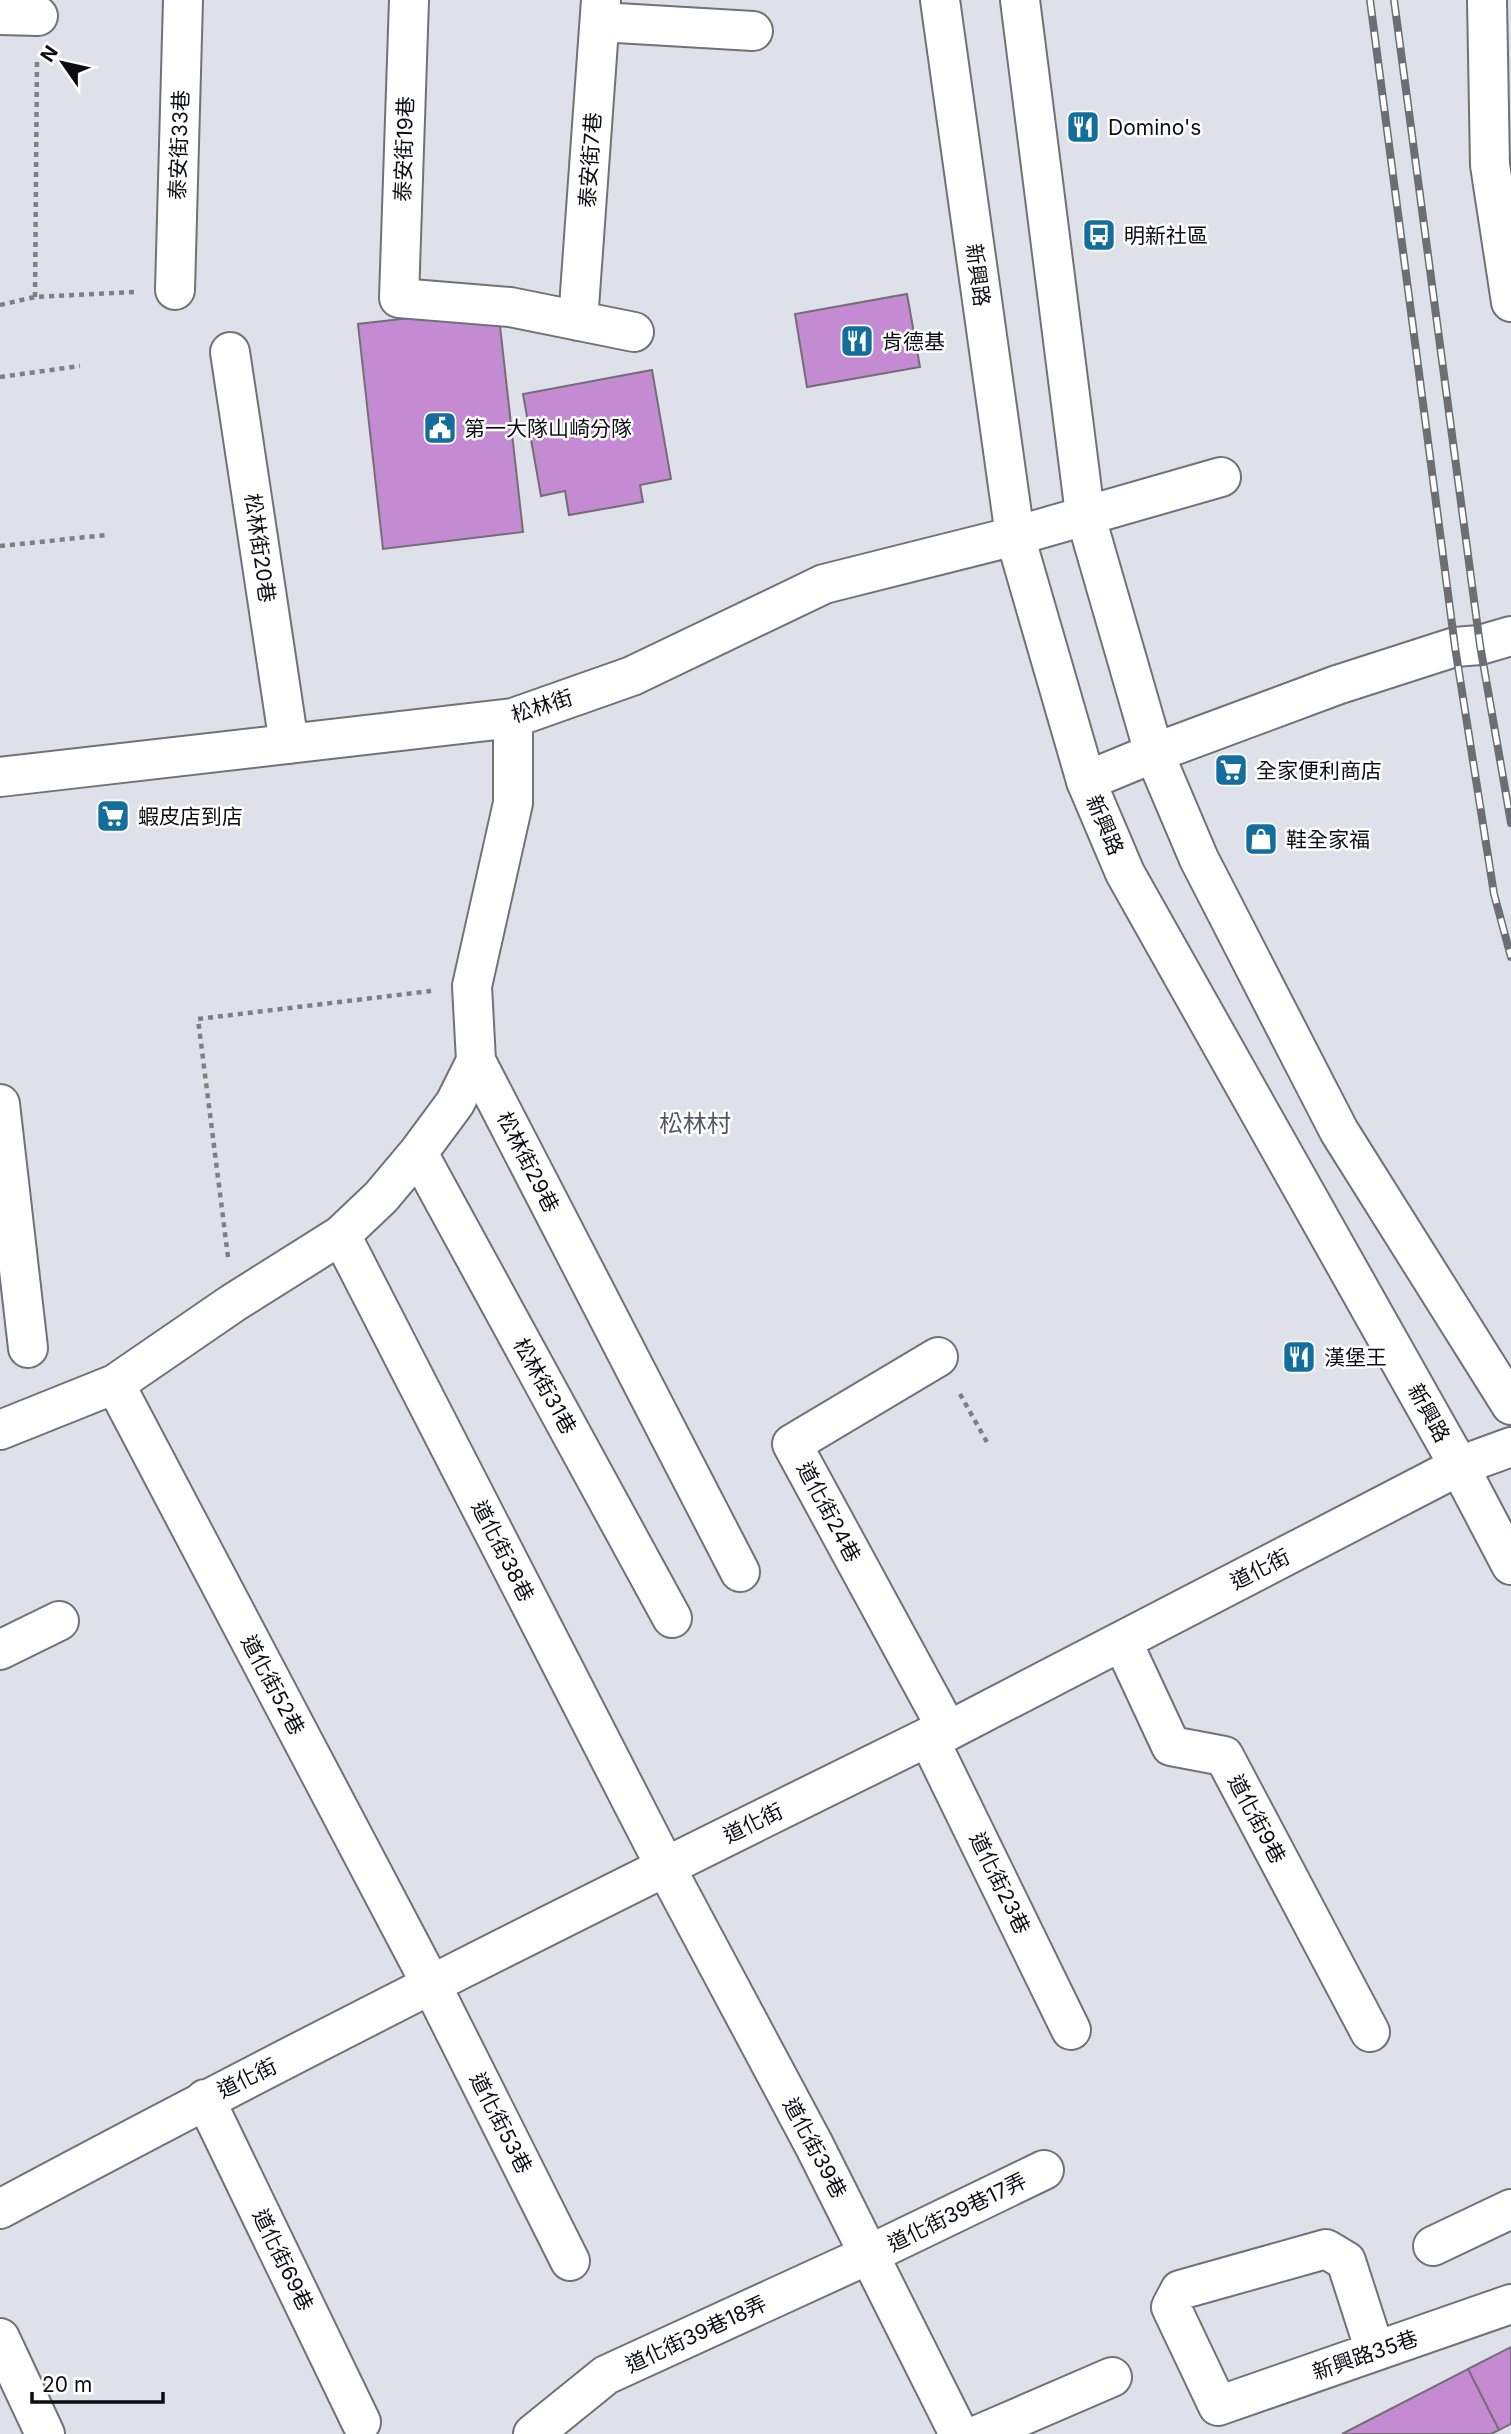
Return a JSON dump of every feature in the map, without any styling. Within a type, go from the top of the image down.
[{"type":"street","name":"泰安街33巷","points":[[175,290],[183,0]]},
{"type":"street","name":"泰安街19巷","points":[[409,0],[399,298],[510,307],[578,321]]},
{"type":"street","name":"新興路","points":[[940,0],[1015,536],[1086,781],[1125,873],[1459,1466],[1511,1565]]},
{"type":"street","points":[[1020,0],[1085,514],[1154,753],[1199,859],[1339,1131],[1511,1405]]},
{"type":"street","points":[[1487,0],[1490,165],[1508,265],[1511,302]]},
{"type":"street","points":[[601,11],[753,31]]},
{"type":"street","name":"泰安街7巷","points":[[578,321],[601,11]]},
{"type":"street","points":[[0,15],[38,16]]},
{"type":"street","points":[[578,321],[634,332]]},
{"type":"street","name":"松林街20巷","points":[[230,352],[289,744]]},
{"type":"street","name":"松林街","points":[[0,777],[513,718],[632,676],[824,584],[1015,536],[1222,477]]},
{"type":"street","points":[[1086,781],[1337,685],[1455,647],[1480,645],[1511,636]]},
{"type":"street","name":"松林街29巷","points":[[513,718],[513,803],[472,986],[476,1061],[740,1572]]},
{"type":"street","points":[[0,1430],[115,1384],[233,1303],[341,1235],[382,1196],[418,1153],[455,1103],[476,1061]]},
{"type":"street","points":[[0,1104],[28,1348]]},
{"type":"street","name":"松林街31巷","points":[[418,1153],[672,1618]]},
{"type":"street","name":"道化街38巷","points":[[341,1235],[664,1866]]},
{"type":"street","name":"道化街24巷","points":[[938,1357],[792,1444],[938,1734]]},
{"type":"street","name":"道化街52巷","points":[[115,1384],[432,1986]]},
{"type":"street","name":"道化街","points":[[0,2209],[205,2099],[664,1866],[938,1734],[1459,1466],[1511,1447]]},
{"type":"street","points":[[0,1650],[59,1620]]},
{"type":"street","name":"道化街9巷","points":[[1122,1641],[1171,1746],[1224,1756],[1370,2032]]},
{"type":"street","name":"道化街23巷","points":[[938,1734],[1071,2030]]},
{"type":"street","name":"道化街39巷","points":[[664,1866],[870,2254],[959,2434]]},
{"type":"street","name":"道化街53巷","points":[[432,1986],[570,2261]]},
{"type":"street","name":"道化街69巷","points":[[205,2099],[361,2422]]},
{"type":"street","name":"道化街39巷17弄","points":[[870,2254],[1044,2170]]},
{"type":"street","points":[[1433,2246],[1511,2209]]},
{"type":"street","name":"新興路35巷","points":[[1375,2351],[1346,2261],[1326,2249],[1180,2290],[1171,2307],[1218,2406],[1511,2304]]},
{"type":"street","name":"道化街39巷18弄","points":[[533,2434],[606,2375],[870,2254]]},
{"type":"street","points":[[0,2338],[45,2434]]},
{"type":"street","points":[[980,2434],[1112,2377]]},
{"type":"path","points":[[35,297],[38,16]]},
{"type":"path","points":[[0,305],[35,297],[175,290]]},
{"type":"path","points":[[0,377],[80,366]]},
{"type":"path","points":[[0,546],[107,535]]},
{"type":"path","points":[[233,1303],[198,1020],[472,986]]},
{"type":"path","points":[[938,1357],[988,1444]]},
{"type":"building","name":"肯德基","points":[[907,294],[920,367],[807,387],[795,314]]},
{"type":"building","name":"第一大隊山崎分隊","points":[[498,308],[523,532],[383,549],[358,324]]},
{"type":"building","points":[[652,370],[671,479],[640,485],[643,502],[569,515],[565,491],[541,496],[523,394]]},
{"type":"building","points":[[1511,2347],[1511,2424],[1499,2430],[1468,2369]]},
{"type":"building","points":[[1468,2369],[1499,2430],[1491,2434],[1342,2434]]},
{"type":"railway","points":[[1370,0],[1455,647],[1494,894],[1511,957]]},
{"type":"railway","points":[[1394,0],[1480,645],[1511,823]]},
{"type":"place","name":"Domino's","points":[[1083,127]]},
{"type":"place","name":"明新社區","points":[[1099,235]]},
{"type":"place","name":"肯德基","points":[[857,341]]},
{"type":"place","name":"第一大隊山崎分隊","points":[[440,428]]},
{"type":"place","name":"全家便利商店","points":[[1231,770]]},
{"type":"place","name":"蝦皮店到店","points":[[113,816]]},
{"type":"place","name":"鞋全家福","points":[[1261,839]]},
{"type":"place","name":"漢堡王","points":[[1299,1357]]},
{"type":"district","name":"松林村","points":[[695,1123]]}]
